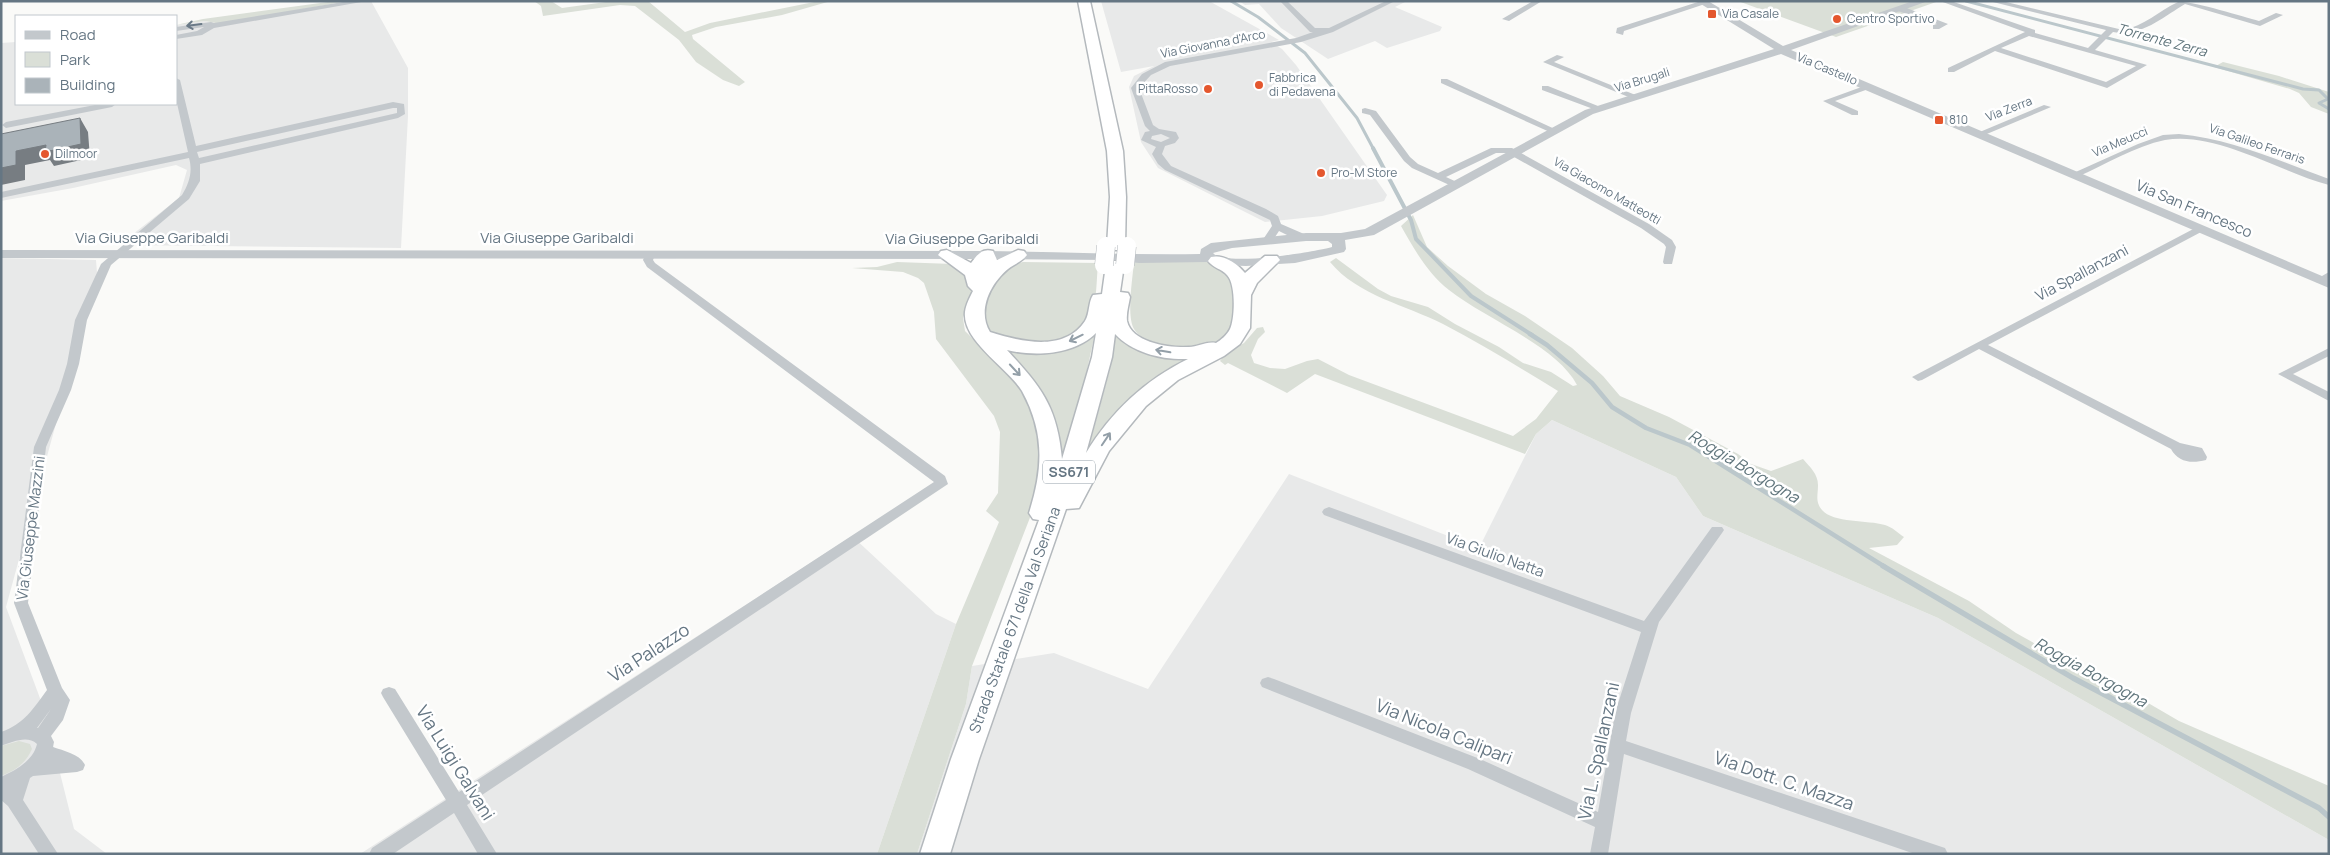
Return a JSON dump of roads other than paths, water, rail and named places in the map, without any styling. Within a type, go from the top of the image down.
[{"type":"highway","name":"Strada Statale 671 della Val Seriana","points":[[935,854],[996,673],[1031,582],[1087,414],[1102,357],[1115,255],[1118,197],[1113,136],[1084,1]]},
{"type":"highway","points":[[947,255],[981,275]]},
{"type":"highway","points":[[987,255],[991,264],[981,275],[979,298],[974,319],[982,334],[1026,382],[1040,407],[1052,454],[1045,497],[996,673]]},
{"type":"highway","points":[[981,275],[1018,255]]},
{"type":"highway","points":[[982,334],[997,343],[1014,347],[1038,348],[1061,344],[1081,337],[1091,327],[1098,312],[1115,255]]},
{"type":"highway","points":[[1115,255],[1118,321],[1124,332],[1135,342],[1150,349],[1170,353],[1192,353],[1228,342]]},
{"type":"highway","points":[[996,673],[1086,468],[1118,422],[1146,395],[1170,377],[1219,351],[1239,333],[1243,294],[1241,283],[1235,271],[1211,256]]},
{"type":"highway","points":[[1243,294],[1246,284],[1256,270],[1272,260]]},
{"type":"street","points":[[178,38],[199,33],[212,26],[364,1]]},
{"type":"street","points":[[1283,1],[1312,30],[1322,32]]},
{"type":"street","name":"Via Giovanna d'Arco","points":[[1162,144],[1174,141],[1175,136],[1170,133],[1156,131],[1149,126],[1135,88],[1140,79],[1146,74],[1168,64],[1298,40],[1330,30],[1392,1]]},
{"type":"street","points":[[1506,19],[1539,1]]},
{"type":"street","name":"Via Brugali","points":[[1398,217],[1599,108],[1784,51],[1923,1]]},
{"type":"street","points":[[1943,1],[2032,32],[2029,34]]},
{"type":"street","points":[[1992,1],[2111,30],[2130,32],[2183,2],[2260,24],[2279,15]]},
{"type":"street","points":[[1620,33],[1620,30],[1657,16],[1703,2],[1784,51]]},
{"type":"street","points":[[1902,9],[1944,24],[1936,26]]},
{"type":"street","points":[[178,29],[201,24],[211,24],[212,26]]},
{"type":"street","points":[[2090,50],[2111,30]]},
{"type":"street","points":[[1951,70],[1994,48],[2029,34],[2143,65],[2107,85],[1994,48]]},
{"type":"street","name":"Via Castello","points":[[1784,51],[2046,162]]},
{"type":"street","points":[[1560,57],[1547,62],[1634,96]]},
{"type":"street","points":[[1444,81],[1555,131]]},
{"type":"street","name":"Via Castello","points":[[1854,114],[1827,102],[1870,87]]},
{"type":"street","points":[[1545,88],[1599,108]]},
{"type":"street","points":[[178,95],[193,155]]},
{"type":"street","points":[[6,125],[107,105]]},
{"type":"street","points":[[1,195],[193,155],[310,135],[398,115],[401,112],[401,106],[393,105],[307,124],[193,155]]},
{"type":"street","name":"Via Zerra","points":[[1979,134],[2047,107]]},
{"type":"street","points":[[1365,111],[1373,112],[1407,159],[1415,166],[1456,185]]},
{"type":"street","points":[[307,124],[310,135]]},
{"type":"street","points":[[1156,131],[1148,134],[1146,140],[1162,144],[1158,154],[1161,162],[1168,168],[1263,211],[1274,218],[1277,226],[1292,234],[1306,237]]},
{"type":"street","name":"Via Meucci","points":[[2074,175],[2164,137],[2176,136]]},
{"type":"street","name":"Via Galileo Ferraris","points":[[2176,136],[2193,136],[2221,143],[2329,182]]},
{"type":"street","points":[[1438,177],[1494,150],[1509,150],[1515,153]]},
{"type":"street","name":"Via Giacomo Matteotti","points":[[1515,153],[1602,200],[1668,242],[1671,247],[1668,262]]},
{"type":"street","name":"Via Giuseppe Mazzini","points":[[1,785],[26,772],[57,715],[62,700],[55,691],[21,604],[40,447],[65,390],[73,364],[81,320],[106,264],[186,197],[195,181],[193,155]]},
{"type":"street","name":"Via San Francesco","points":[[2046,162],[2199,229],[2326,280]]},
{"type":"street","name":"Via Giuseppe Garibaldi","points":[[1211,256],[1216,246],[1306,237],[1335,243],[1367,236],[1369,232],[1398,217]]},
{"type":"street","points":[[1267,241],[1277,226]]},
{"type":"street","name":"Via Spallanzani","points":[[1918,377],[2199,229]]},
{"type":"street","name":"Via Giuseppe Garibaldi","points":[[1,254],[1115,255],[1139,259],[1211,256],[1272,260],[1325,253],[1335,243]]},
{"type":"street","name":"Via Palazzo","points":[[378,854],[941,484],[940,479],[650,265],[648,260],[650,255]]},
{"type":"street","points":[[1980,345],[2178,446]]},
{"type":"street","points":[[2329,351],[2284,374],[2329,396]]},
{"type":"street","name":"Via Giulio Natta","points":[[1328,512],[1650,629]]},
{"type":"street","name":"Via L. Spallanzani","points":[[1599,854],[1623,713],[1652,620],[1717,530]]},
{"type":"street","name":"Via Nicola Calipari","points":[[1268,684],[1474,764],[1604,823]]},
{"type":"street","points":[[19,733],[32,723],[55,691]]},
{"type":"street","name":"Via Luigi Galvani","points":[[388,693],[488,854]]},
{"type":"street","points":[[1,738],[32,732],[43,743],[76,766],[26,772],[20,787],[8,796],[49,854]]},
{"type":"street","name":"Via Dott. C. Mazza","points":[[1617,745],[1939,854]]},
{"type":"waterway","name":"Roggia Borgogna","points":[[1231,1],[1258,17],[1305,53],[1357,118],[1374,150]]},
{"type":"waterway","name":"Torrente Zerra","points":[[1966,1],[2303,89],[2319,90],[2328,99],[2319,103],[2329,109]]},
{"type":"waterway","name":"Roggia Borgogna","points":[[1373,148],[1411,220],[1416,239],[1471,296],[1532,335]]},
{"type":"waterway","name":"Roggia Borgogna","points":[[1530,334],[1547,345],[1592,383],[1612,407],[1646,428],[1690,445],[1885,567]]},
{"type":"waterway","name":"Roggia Borgogna","points":[[1883,566],[2073,678],[2319,808],[2329,817]]},
{"type":"place","name":"Via Casale","points":[[1712,14]]},
{"type":"place","name":"Centro Sportivo","points":[[1837,19]]},
{"type":"place","name":"Fabbrica di Pedavena","points":[[1259,85]]},
{"type":"place","name":"PittaRosso","points":[[1208,89]]},
{"type":"place","name":"810","points":[[1939,120]]},
{"type":"place","name":"Dilmoor","points":[[45,154]]},
{"type":"place","name":"Pro-M Store","points":[[1321,173]]}]
